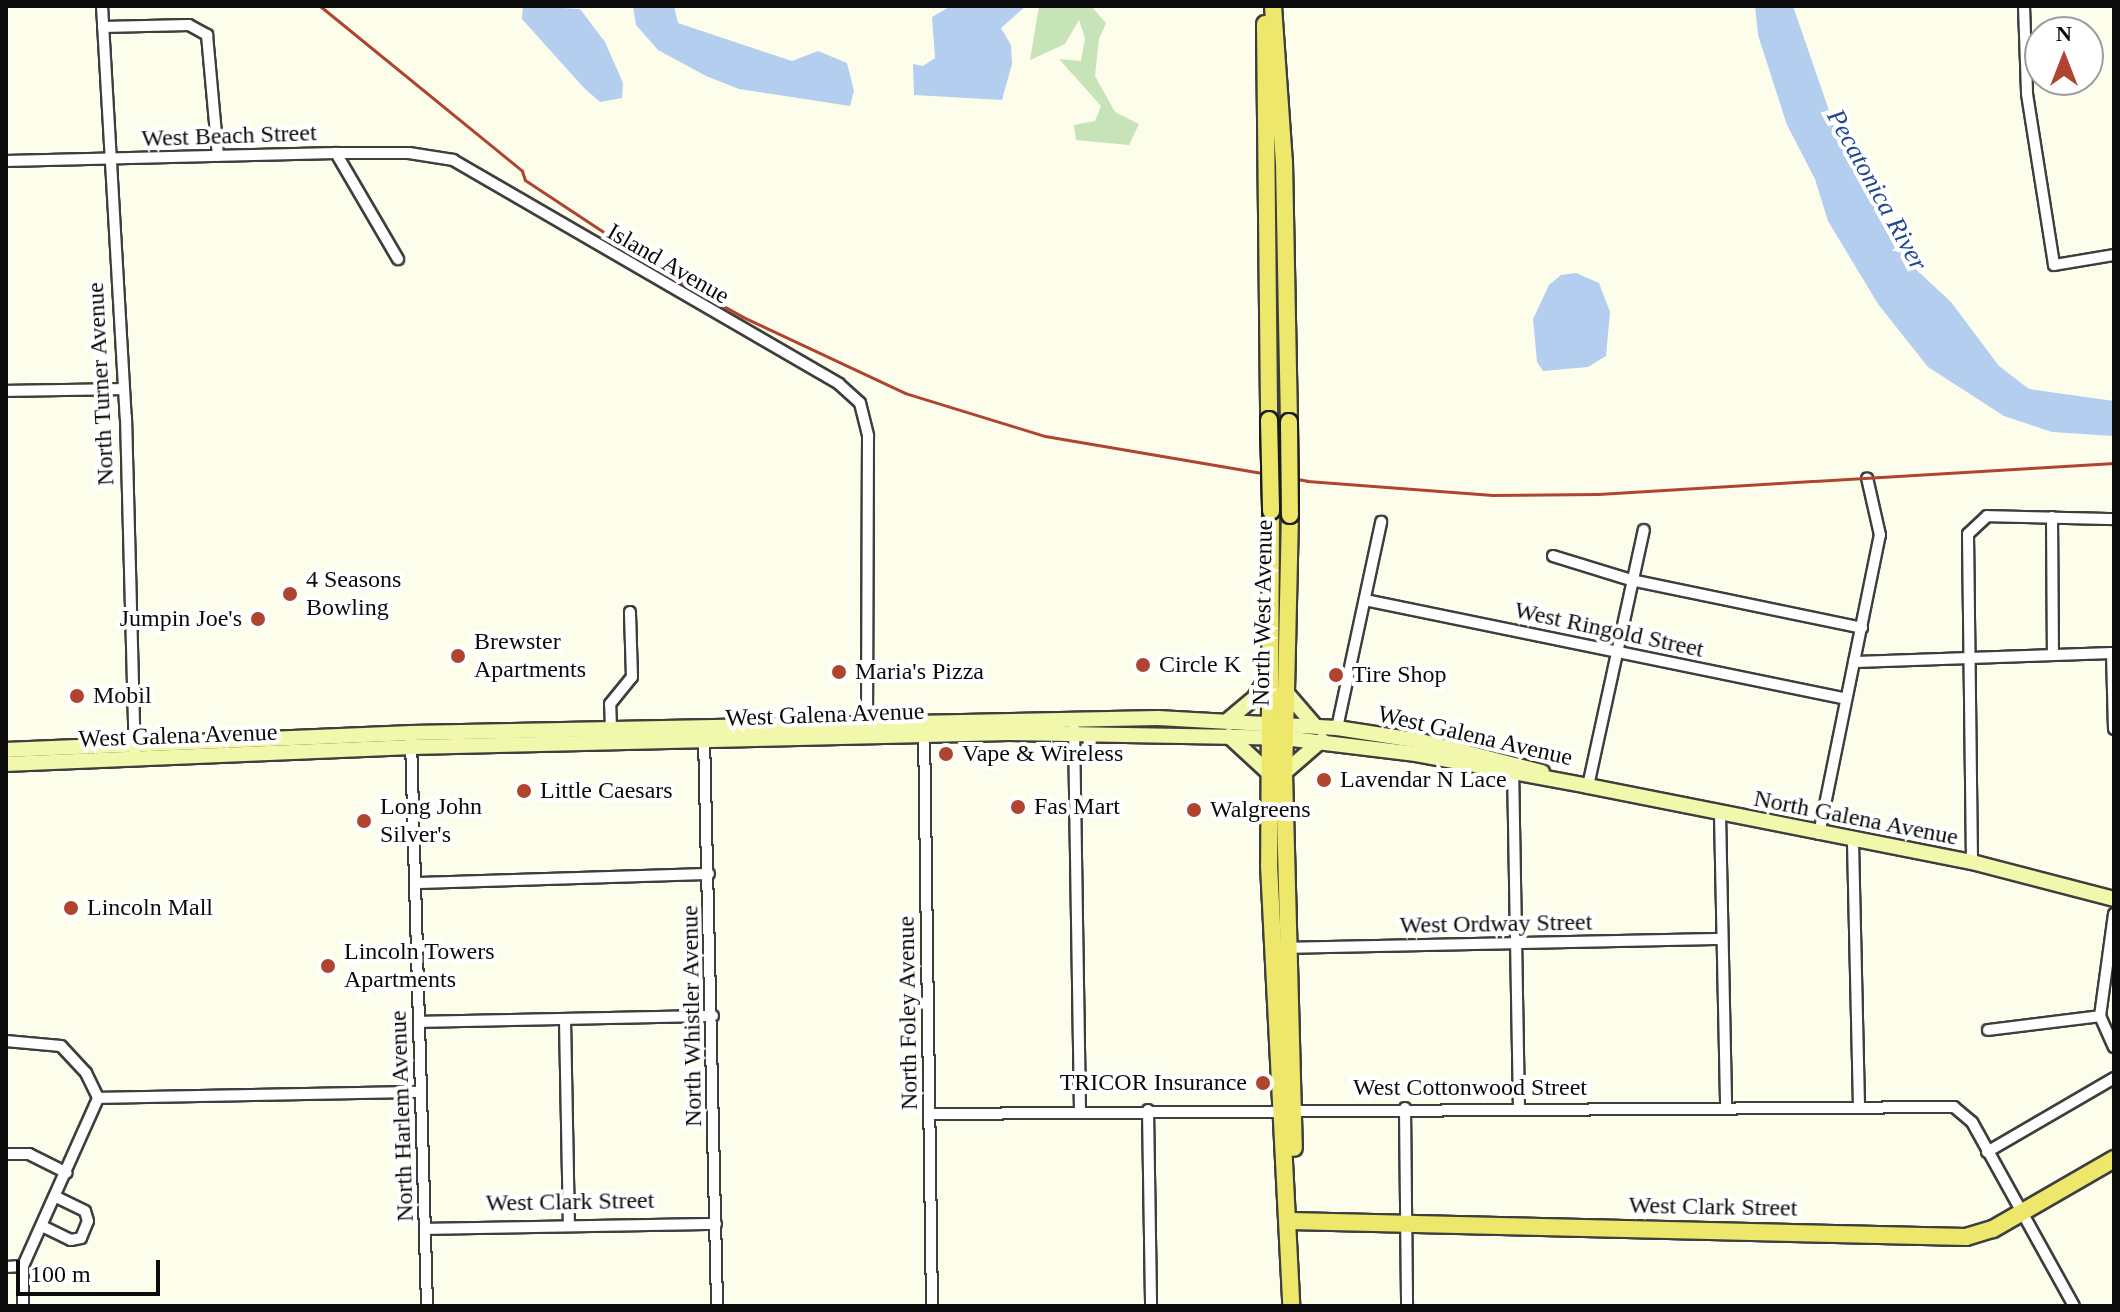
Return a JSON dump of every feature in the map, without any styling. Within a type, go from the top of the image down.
[{"type":"main road","name":"North West Avenue","points":[[1265,6],[1270,672],[1277,730],[1271,947],[1290,1109]]},
{"type":"main road","name":"North West Avenue","points":[[1273,6],[1284,162],[1290,515],[1285,691],[1277,730]]},
{"type":"main road","points":[[1270,672],[1255,697],[1228,728],[1276,773],[1319,733],[1285,691]]},
{"type":"main road","name":"West Galena Avenue","points":[[6,764],[611,728],[704,734],[866,721],[924,727],[1074,725],[1319,733],[1513,768]]},
{"type":"main road","name":"West Galena Avenue","points":[[411,740],[704,734],[867,736],[924,727]]},
{"type":"main road","name":"West Galena Avenue","points":[[1319,733],[1337,728],[1588,786]]},
{"type":"main road","name":"West Galena Avenue","points":[[6,750],[135,754]]},
{"type":"main road","name":"North West Avenue","points":[[1276,773],[1289,948],[1291,1306]]},
{"type":"main road","name":"North Galena Avenue","points":[[1588,786],[1853,842],[1972,862],[2114,899]]},
{"type":"main road","name":"West Clark Street","points":[[1290,1221],[1966,1237],[2020,1214],[2114,1159]]},
{"type":"street","name":"North Turner Avenue","points":[[102,6],[122,389],[135,754]]},
{"type":"street","points":[[2024,6],[2027,94],[2054,265],[2114,255]]},
{"type":"street","points":[[103,27],[189,25],[207,35],[218,156]]},
{"type":"street","points":[[336,153],[398,259]]},
{"type":"street","name":"West Beach Street","points":[[6,161],[336,153],[409,153],[453,160]]},
{"type":"street","name":"Island Avenue","points":[[453,160],[839,384],[860,403],[868,436],[866,721]]},
{"type":"street","points":[[6,391],[122,389]]},
{"type":"street","points":[[1819,834],[1880,535],[1867,478]]},
{"type":"street","points":[[1972,862],[1968,534],[1987,516],[2114,519]]},
{"type":"street","points":[[2052,517],[2053,654]]},
{"type":"street","points":[[1337,728],[1381,522]]},
{"type":"street","points":[[1588,786],[1615,651],[1644,530]]},
{"type":"street","points":[[1553,556],[1631,580],[1862,628]]},
{"type":"street","name":"West Ringold Street","points":[[1365,600],[1846,699]]},
{"type":"street","points":[[611,728],[610,704],[632,677],[630,612]]},
{"type":"street","points":[[1854,662],[2113,653],[2114,729]]},
{"type":"street","points":[[866,721],[867,736]]},
{"type":"street","points":[[1074,725],[1080,1111]]},
{"type":"street","name":"North Foley Avenue","points":[[924,727],[932,1306]]},
{"type":"street","name":"North Whistler Avenue","points":[[704,734],[713,1016],[717,1306]]},
{"type":"street","name":"North Harlem Avenue","points":[[411,740],[427,1306]]},
{"type":"street","points":[[1513,768],[1519,1108]]},
{"type":"street","points":[[1720,814],[1726,1106]]},
{"type":"street","points":[[1853,842],[1859,1106]]},
{"type":"street","points":[[416,883],[709,874]]},
{"type":"street","points":[[2114,914],[2100,1016],[2114,1047]]},
{"type":"street","name":"West Ordway Street","points":[[1271,947],[1722,939]]},
{"type":"street","points":[[419,1022],[713,1016]]},
{"type":"street","points":[[1988,1030],[2100,1016]]},
{"type":"street","points":[[565,1020],[569,1225]]},
{"type":"street","points":[[6,1041],[61,1046],[86,1073],[98,1098],[23,1266],[23,1306]]},
{"type":"street","points":[[2074,1306],[1987,1152],[2114,1078]]},
{"type":"street","points":[[98,1098],[420,1092]]},
{"type":"street","name":"West Cottonwood Street","points":[[929,1114],[1726,1106],[1960,1109],[1987,1152]]},
{"type":"street","points":[[1405,1108],[1407,1306]]},
{"type":"street","points":[[1148,1110],[1151,1306]]},
{"type":"street","points":[[6,1154],[29,1154],[67,1173]]},
{"type":"street","points":[[42,1226],[71,1240],[81,1238],[88,1221],[85,1211],[56,1197]]},
{"type":"street","name":"West Clark Street","points":[[425,1229],[716,1224]]},
{"type":"street","points":[[6,1267],[23,1266]]},
{"type":"green space","points":[[1039,6],[1091,6],[1106,23],[1099,39],[1095,76],[1115,112],[1139,124],[1129,145],[1076,140],[1074,125],[1095,121],[1101,106],[1059,59],[1081,61],[1085,38],[1079,20],[1065,44],[1030,60]]},
{"type":"water","points":[[523,6],[580,9],[605,42],[623,83],[622,98],[600,102],[584,88],[522,19]]},
{"type":"water","points":[[633,6],[674,6],[678,23],[792,61],[818,51],[847,63],[854,91],[850,106],[739,89],[706,76],[658,50],[636,25]]},
{"type":"water","points":[[951,6],[1026,6],[1001,28],[1011,45],[1012,64],[1002,100],[914,95],[913,64],[923,66],[935,58],[932,17]]},
{"type":"water","points":[[1755,6],[1793,6],[1836,131],[1908,262],[1951,302],[1999,366],[2029,389],[2114,401],[2114,436],[2052,432],[2004,416],[1928,367],[1878,304],[1828,221],[1815,179],[1787,125],[1758,35]]},
{"type":"water","points":[[1576,273],[1599,283],[1610,312],[1606,356],[1588,367],[1543,371],[1537,362],[1533,319],[1549,285],[1561,275]]},
{"type":"railway","points":[[320,6],[522,171],[525,180],[673,278],[743,317],[905,393],[1045,436],[1307,481],[1492,495],[1598,494],[2114,463]]},
{"type":"place","name":"4 Seasons Bowling","points":[[290,594]]},
{"type":"place","name":"Jumpin Joe's","points":[[258,619]]},
{"type":"place","name":"Brewster Apartments","points":[[458,656]]},
{"type":"place","name":"Circle K","points":[[1143,665]]},
{"type":"place","name":"Maria's Pizza","points":[[839,672]]},
{"type":"place","name":"Tire Shop","points":[[1336,675]]},
{"type":"place","name":"Mobil","points":[[77,696]]},
{"type":"place","name":"Vape & Wireless","points":[[946,754]]},
{"type":"place","name":"Lavendar N Lace","points":[[1324,780]]},
{"type":"place","name":"Little Caesars","points":[[524,791]]},
{"type":"place","name":"Fas Mart","points":[[1018,807]]},
{"type":"place","name":"Walgreens","points":[[1194,810]]},
{"type":"place","name":"Long John Silver's","points":[[364,821]]},
{"type":"place","name":"Lincoln Mall","points":[[71,908]]},
{"type":"place","name":"Lincoln Towers Apartments","points":[[328,966]]},
{"type":"place","name":"TRICOR Insurance","points":[[1263,1083]]},
{"type":"water label","name":"Pecatonica River","points":[[1877,190]]}]
